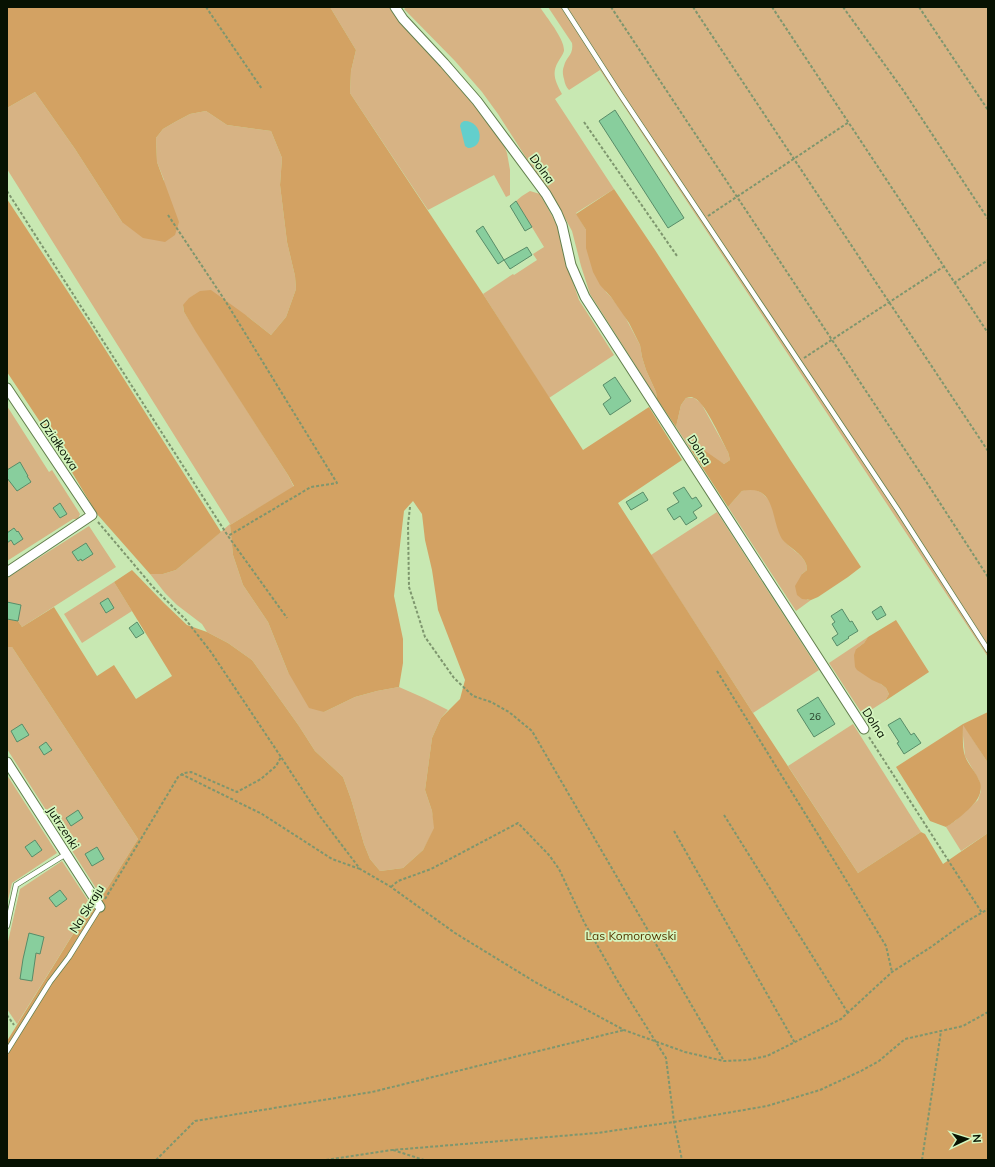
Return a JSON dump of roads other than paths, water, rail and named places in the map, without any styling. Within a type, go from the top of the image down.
[{"type":"street","name":"Dolna","points":[[395,7],[403,19],[477,101],[546,194],[562,225],[571,265],[585,297],[864,729]]},
{"type":"street","name":"Działkowa","points":[[7,388],[92,515],[7,572]]},
{"type":"street","name":"Jutrzenki","points":[[7,762],[100,907]]},
{"type":"lane","points":[[564,7],[620,94],[898,510],[988,650]]},
{"type":"lane","points":[[7,926],[16,885],[66,854]]},
{"type":"lane","name":"Na Skraju","points":[[7,1051],[50,982],[69,957],[100,907]]},
{"type":"water","points":[[464,121],[475,125],[480,134],[478,144],[474,147],[468,148],[465,146],[460,126]]},
{"type":"park label","name":"Las Komorowski","points":[[631,936]]}]
